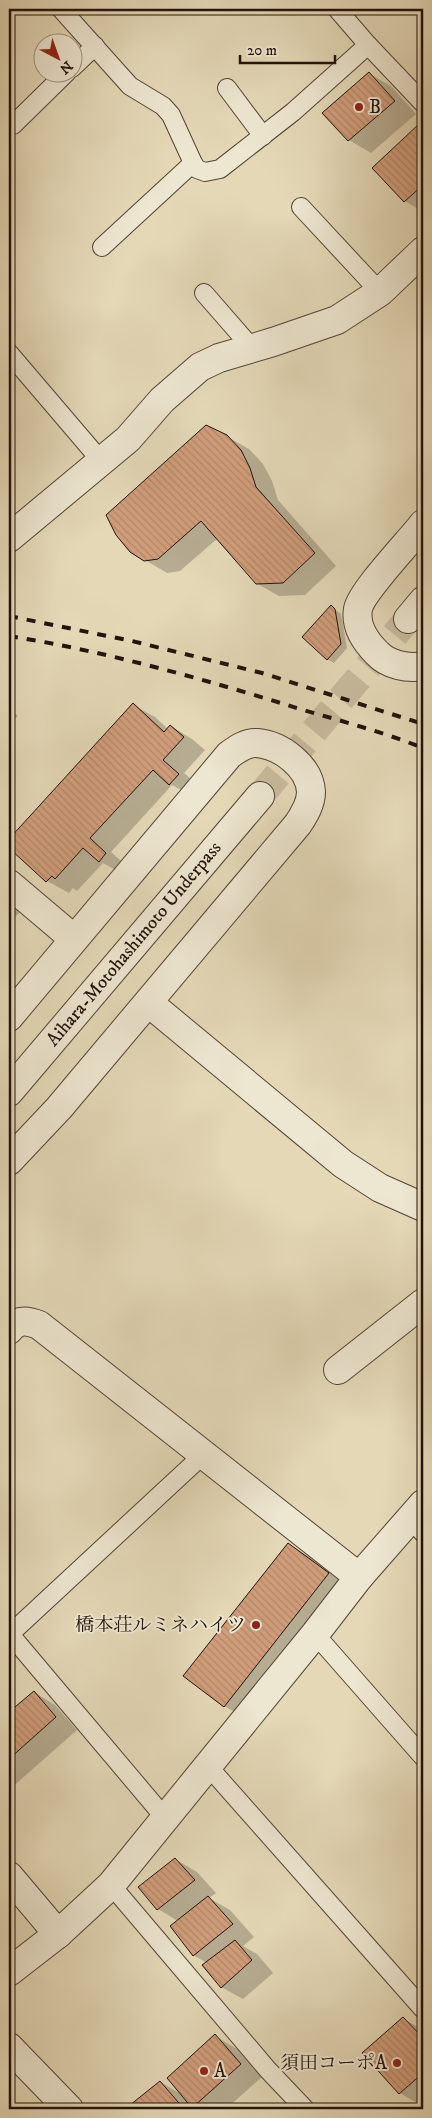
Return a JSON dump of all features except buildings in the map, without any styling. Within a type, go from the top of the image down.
[{"type":"street","points":[[9,537],[128,439],[182,381],[200,367],[219,358],[336,320],[380,292],[423,251]]},
{"type":"street","points":[[423,524],[365,594],[358,608],[358,623],[370,646],[381,657],[391,663],[423,666]]},
{"type":"street","points":[[9,1017],[229,755],[248,744],[257,743],[270,746],[293,759],[309,782],[311,793],[305,814],[60,1108],[9,1161]]},
{"type":"street","name":"Aihara-Motohashimoto Underpass","points":[[9,1092],[260,796]]},
{"type":"street","points":[[9,884],[74,939]]},
{"type":"street","points":[[149,1003],[343,1164],[380,1188],[423,1207]]},
{"type":"street","points":[[338,1370],[423,1303]]},
{"type":"street","points":[[9,1330],[13,1324],[20,1321],[31,1321],[39,1324],[360,1577]]},
{"type":"street","points":[[9,1972],[58,1934],[111,1885],[360,1577],[419,1518]]},
{"type":"street","points":[[9,1876],[58,1934]]},
{"type":"street","points":[[9,2047],[69,2109]]},
{"type":"lane","points":[[60,9],[130,86],[163,106],[171,115],[197,169],[214,172],[263,136],[368,45]]},
{"type":"lane","points":[[337,9],[423,103]]},
{"type":"lane","points":[[82,58],[95,46]]},
{"type":"lane","points":[[12,125],[57,82]]},
{"type":"lane","points":[[227,88],[263,136]]},
{"type":"lane","points":[[102,247],[193,163]]},
{"type":"lane","points":[[301,207],[380,292]]},
{"type":"lane","points":[[204,293],[252,348]]},
{"type":"lane","points":[[9,353],[102,462]]},
{"type":"lane","points":[[164,1818],[9,1633],[204,1454]]},
{"type":"lane","points":[[315,1634],[423,1757]]},
{"type":"lane","points":[[207,1765],[423,2009]]},
{"type":"lane","points":[[111,1885],[273,2076],[305,2109]]},
{"type":"tunnel","points":[[260,796],[408,619]]},
{"type":"railway","points":[[9,616],[132,641],[262,673],[423,724]]},
{"type":"railway","points":[[9,636],[119,658],[192,677],[362,727],[423,748]]},
{"type":"place","name":"B","points":[[359,107]]},
{"type":"place","name":"橋本荘ルミネハイツ","points":[[256,1625]]},
{"type":"place","name":"須田コーポA","points":[[397,2063]]},
{"type":"place","name":"A","points":[[204,2071]]}]
